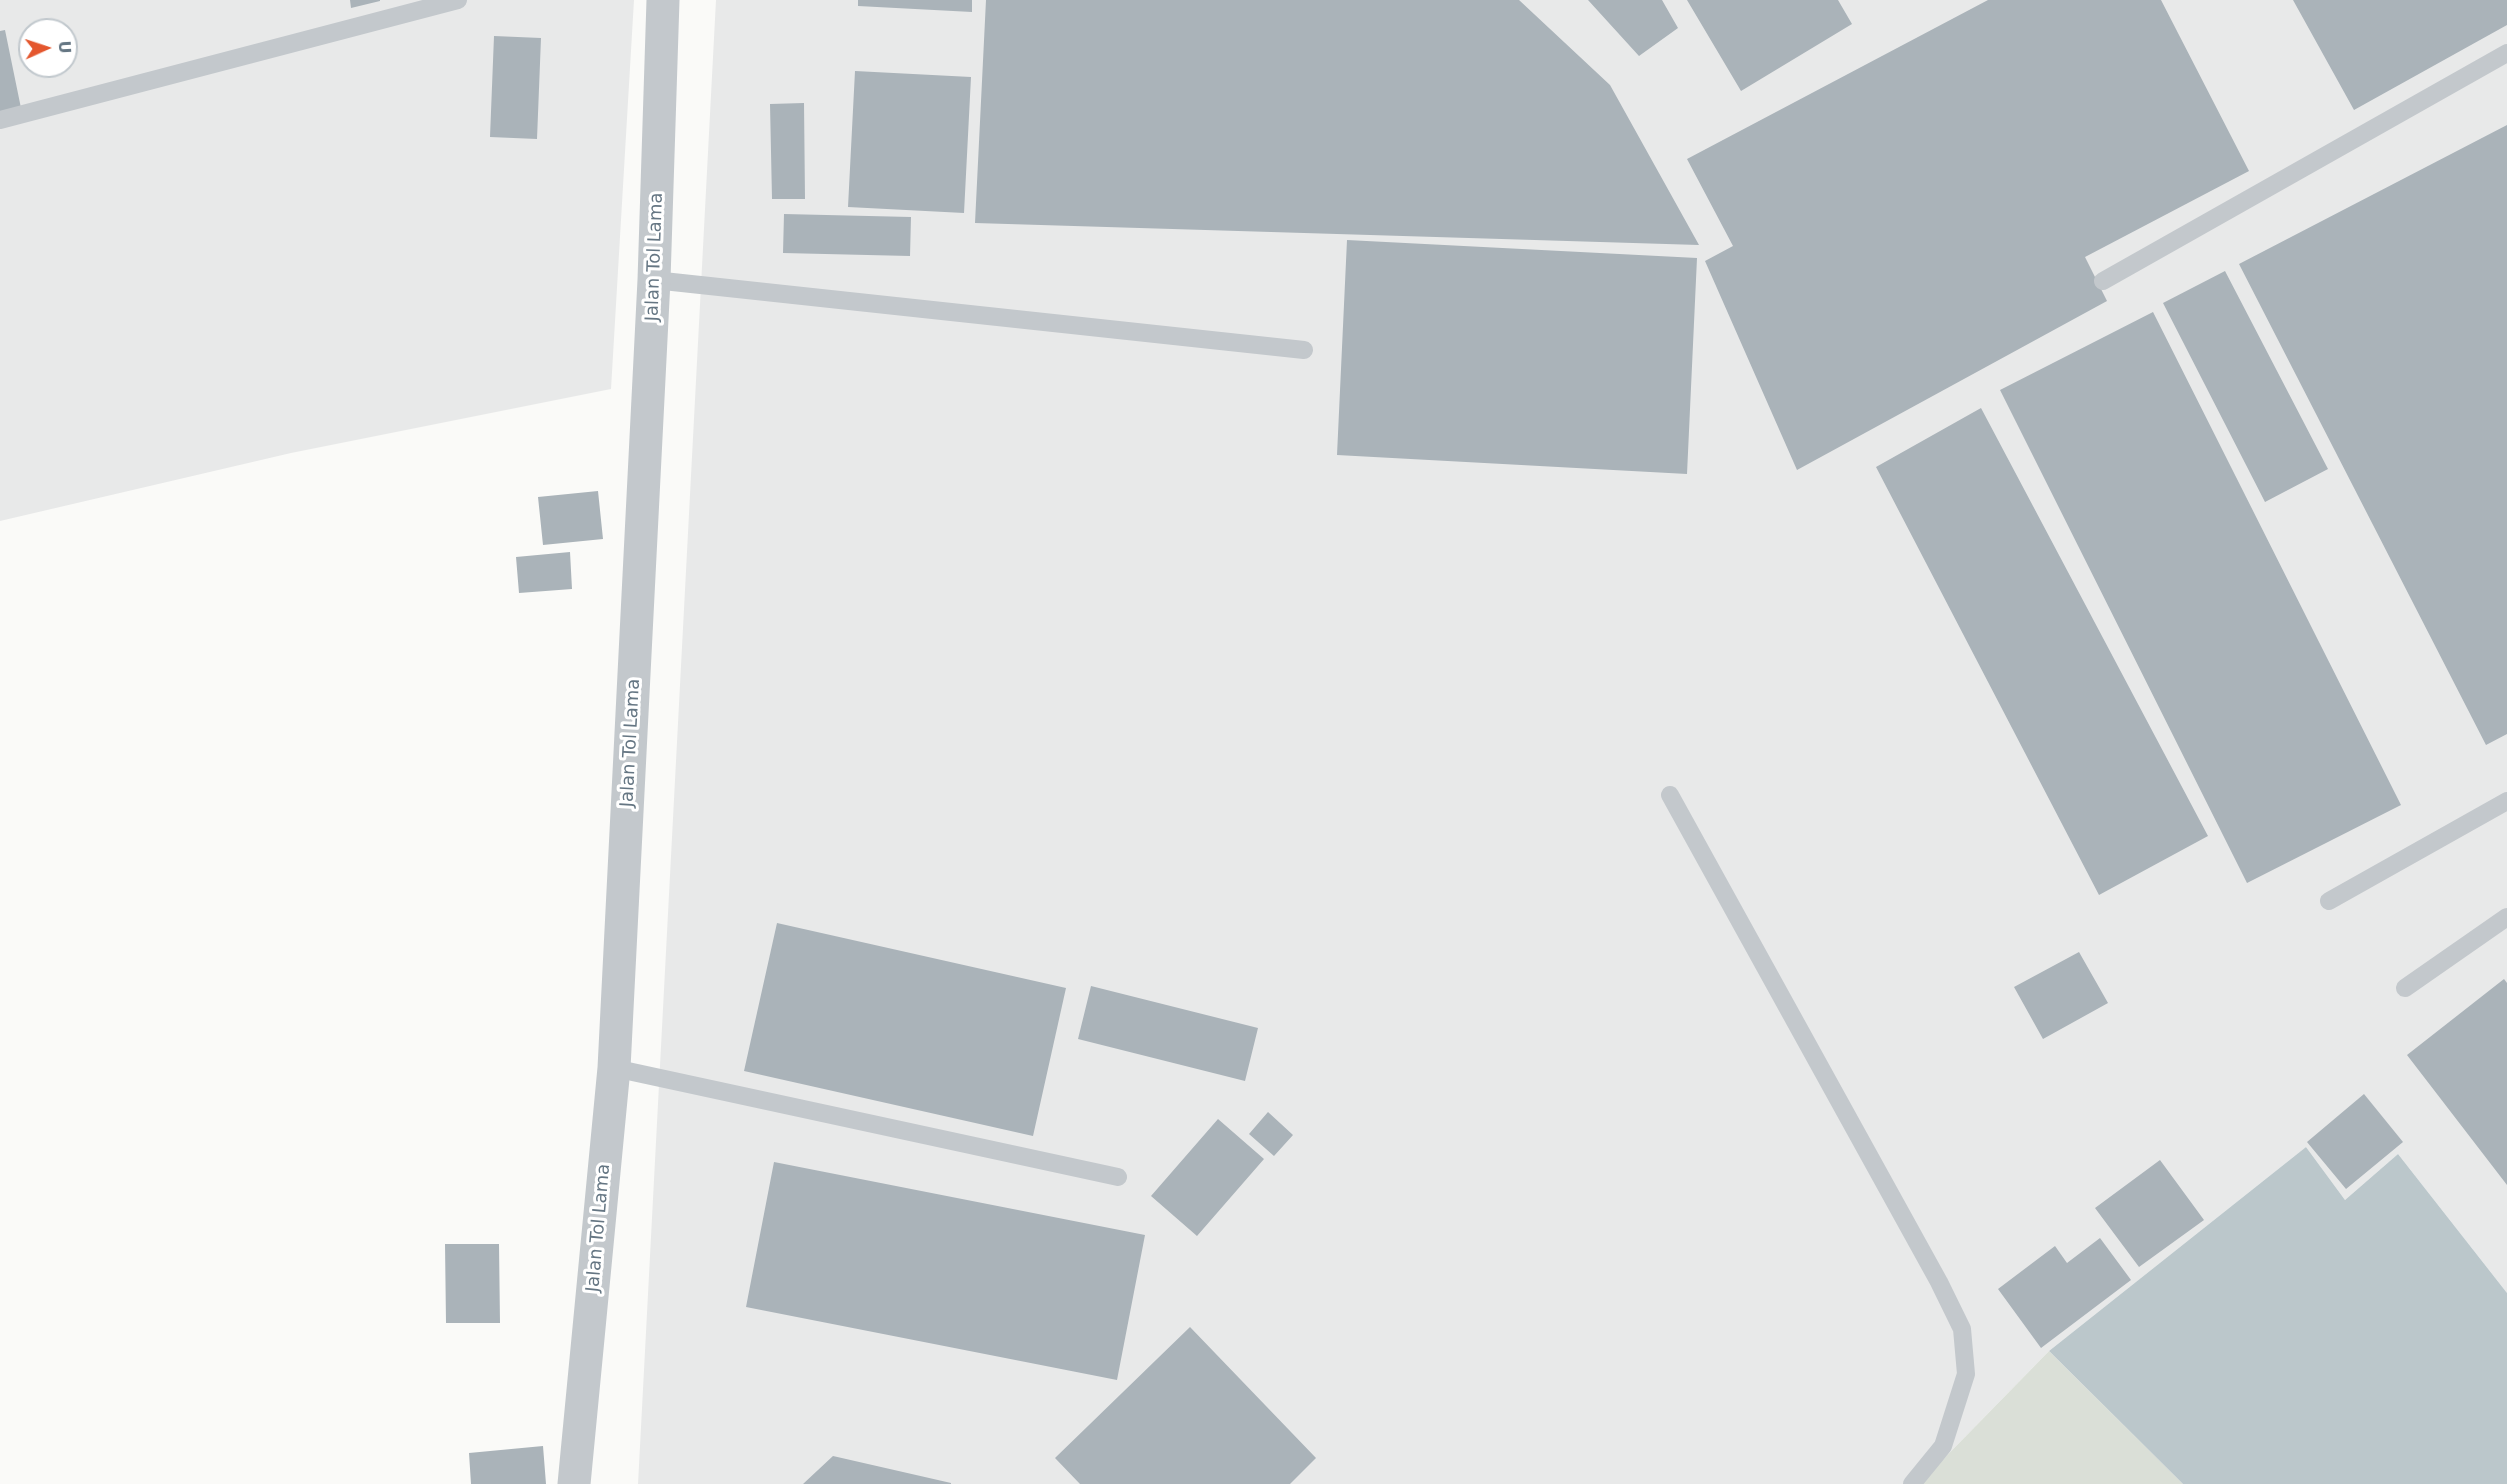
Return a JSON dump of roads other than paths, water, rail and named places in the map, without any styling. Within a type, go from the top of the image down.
[{"type":"street","name":"Jalan Tol Lama","points":[[574,1484],[614,1068],[654,280],[663,0]]},
{"type":"lane","points":[[0,120],[458,0]]},
{"type":"lane","points":[[2103,281],[2507,53]]},
{"type":"lane","points":[[654,280],[1304,350]]},
{"type":"lane","points":[[1670,795],[1939,1282],[1962,1329],[1966,1374],[1942,1446],[1912,1484]]},
{"type":"lane","points":[[2329,901],[2507,801]]},
{"type":"lane","points":[[2406,988],[2507,917]]},
{"type":"lane","points":[[614,1068],[1118,1177]]}]
